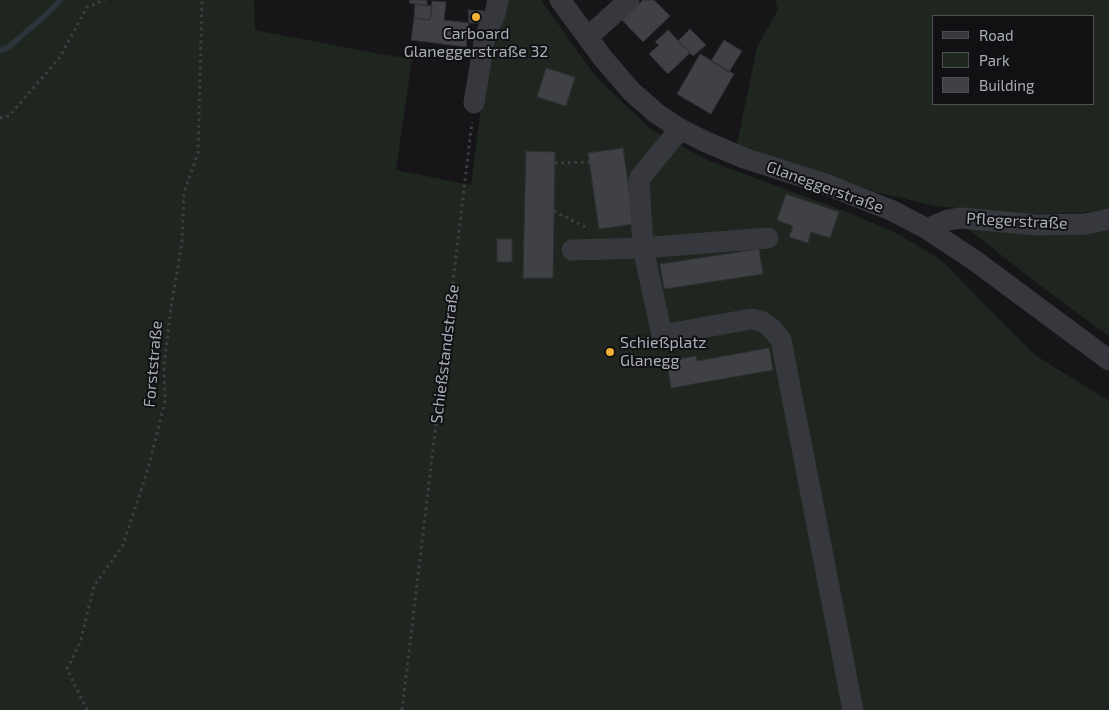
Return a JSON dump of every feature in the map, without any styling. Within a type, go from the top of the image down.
[{"type":"street","points":[[474,103],[485,36],[495,14],[498,0]]},
{"type":"street","name":"Glaneggerstraße","points":[[560,0],[602,57],[631,91],[656,113],[680,129],[744,158],[825,184],[927,229],[974,260],[1109,360]]},
{"type":"street","points":[[588,37],[629,0]]},
{"type":"street","points":[[680,129],[639,179],[643,248],[662,335],[751,319],[761,321],[771,328],[781,340],[853,710]]},
{"type":"street","name":"Pflegerstraße","points":[[927,229],[948,220],[961,218],[1038,225],[1086,224],[1109,219]]},
{"type":"street","points":[[572,250],[643,248],[768,238]]},
{"type":"path","points":[[0,118],[10,116],[60,57],[87,7],[104,0]]},
{"type":"path","name":"Forststraße","points":[[87,710],[67,670],[80,644],[94,586],[124,545],[148,469],[165,401],[164,365],[171,307],[182,243],[184,192],[198,153],[202,0]]},
{"type":"path","name":"Schießstandstraße","points":[[402,710],[474,103]]},
{"type":"path","points":[[555,163],[590,162]]},
{"type":"path","points":[[554,211],[602,235],[606,249]]},
{"type":"green space","points":[[0,0],[254,0],[255,30],[412,59],[396,170],[471,185],[489,46],[508,0],[541,0],[596,77],[652,130],[707,160],[852,214],[900,235],[941,260],[1035,355],[1109,401],[1109,710],[0,710]]},
{"type":"green space","points":[[775,0],[1109,0],[1109,209],[1081,213],[1021,214],[935,206],[876,192],[737,144],[757,47],[778,10]]},
{"type":"green space","points":[[1109,227],[1109,336],[968,229]]},
{"type":"building","points":[[410,0],[427,0],[427,6],[409,3]]},
{"type":"building","points":[[643,0],[654,0],[670,16],[643,42],[622,20]]},
{"type":"building","points":[[432,1],[446,2],[444,20],[469,23],[466,47],[411,40],[414,18],[430,20]]},
{"type":"building","points":[[415,4],[432,6],[430,20],[414,18]]},
{"type":"building","name":"Carboard Glaneggerstraße 32","points":[[468,10],[484,11],[484,23],[469,23]]},
{"type":"building","points":[[690,29],[706,45],[693,56],[678,41]]},
{"type":"building","points":[[668,30],[690,53],[668,74],[649,54],[659,45],[655,42]]},
{"type":"building","points":[[724,40],[742,51],[729,72],[711,61]]},
{"type":"building","points":[[700,54],[734,74],[711,114],[677,94]]},
{"type":"building","points":[[546,68],[575,77],[566,106],[537,97]]},
{"type":"building","points":[[623,148],[634,224],[599,229],[588,153]]},
{"type":"building","points":[[526,151],[555,152],[553,278],[523,278]]},
{"type":"building","points":[[786,194],[839,212],[830,238],[811,232],[808,243],[789,237],[793,226],[777,220]]},
{"type":"building","points":[[497,239],[512,239],[512,262],[497,262]]},
{"type":"building","points":[[759,249],[763,274],[664,289],[660,264]]},
{"type":"building","points":[[769,348],[773,370],[671,388],[667,361],[696,356],[697,361]]},
{"type":"waterway","points":[[0,51],[9,47],[60,0]]},
{"type":"place","name":"Carboard Glaneggerstraße 32","points":[[476,17]]},
{"type":"place","name":"Schießplatz Glanegg","points":[[610,352]]}]
